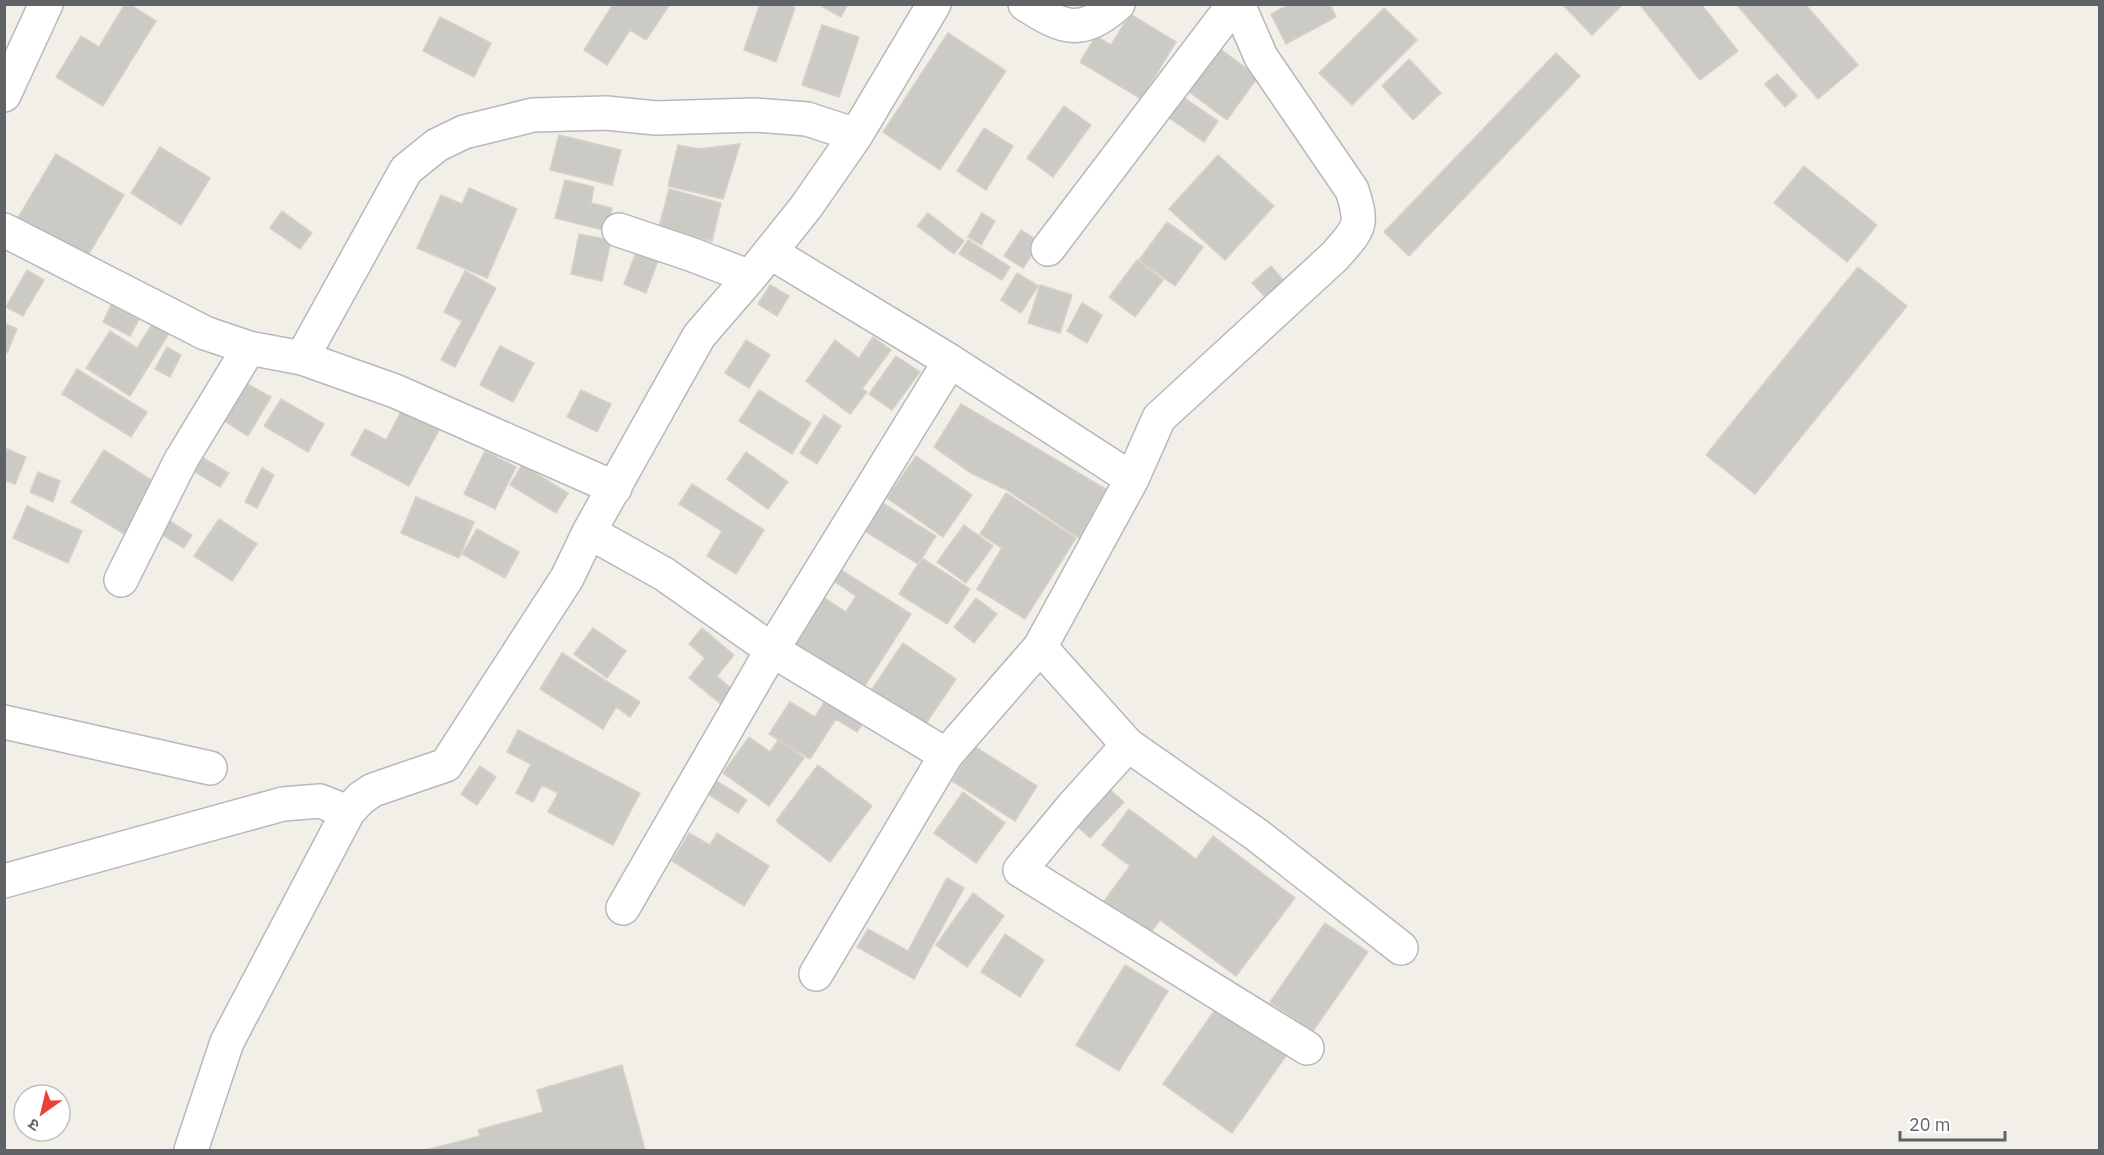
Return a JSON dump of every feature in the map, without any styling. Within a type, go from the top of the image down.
[{"type":"street","points":[[4,95],[46,4]]},
{"type":"street","points":[[191,1150],[227,1042],[348,812],[361,798],[373,790],[446,765],[567,578],[589,532],[699,336],[806,207],[856,135],[934,4]]},
{"type":"street","points":[[1025,4],[1049,19],[1068,25],[1086,26],[1102,18],[1118,4]]},
{"type":"street","points":[[816,974],[946,755],[1040,647],[1132,478],[1159,418],[1335,256],[1357,229],[1359,210],[1352,190],[1261,57],[1236,4],[1048,249]]},
{"type":"street","points":[[302,358],[406,170],[437,145],[464,132],[533,115],[606,113],[656,118],[756,115],[807,119],[856,135]]},
{"type":"street","points":[[4,230],[205,333],[249,348],[302,358],[395,391],[615,488]]},
{"type":"street","points":[[619,230],[693,255],[760,264],[950,361],[1132,478]]},
{"type":"street","points":[[121,580],[181,460],[249,348]]},
{"type":"street","points":[[623,908],[772,650],[950,361]]},
{"type":"street","points":[[589,532],[664,574],[772,650],[946,755]]},
{"type":"street","points":[[1040,647],[1128,745],[1257,836],[1401,948]]},
{"type":"street","points":[[4,722],[210,768]]},
{"type":"street","points":[[1128,745],[1020,870],[1307,1048]]},
{"type":"street","points":[[4,880],[283,804],[320,801],[348,812]]},
{"type":"building","points":[[125,4],[129,4],[156,21],[103,106],[56,77],[81,36],[99,47]]},
{"type":"building","points":[[613,4],[670,4],[646,40],[630,30],[607,65],[584,50]]},
{"type":"building","points":[[760,4],[786,4],[795,8],[776,62],[744,50]]},
{"type":"building","points":[[818,4],[848,4],[841,17]]},
{"type":"building","points":[[1290,4],[1330,4],[1336,17],[1286,44],[1271,14]]},
{"type":"building","points":[[1562,4],[1623,4],[1592,35]]},
{"type":"building","points":[[1644,4],[1701,4],[1738,51],[1700,80],[1641,6]]},
{"type":"building","points":[[1736,4],[1805,4],[1858,65],[1818,99]]},
{"type":"building","points":[[1384,8],[1417,40],[1352,105],[1319,73]]},
{"type":"building","points":[[1130,14],[1176,42],[1141,99],[1080,62],[1096,36],[1111,45]]},
{"type":"building","points":[[440,17],[491,43],[474,77],[423,51]]},
{"type":"building","points":[[822,25],[859,37],[839,97],[802,85]]},
{"type":"building","points":[[948,33],[1006,71],[940,170],[883,132]]},
{"type":"building","points":[[1219,48],[1258,77],[1227,120],[1187,90]]},
{"type":"building","points":[[1556,53],[1580,76],[1409,256],[1384,232]]},
{"type":"building","points":[[1409,59],[1441,93],[1413,120],[1382,86]]},
{"type":"building","points":[[1777,74],[1797,96],[1785,107],[1765,84]]},
{"type":"building","points":[[1183,97],[1218,121],[1204,142],[1168,117]]},
{"type":"building","points":[[1064,106],[1091,125],[1053,177],[1027,158]]},
{"type":"building","points":[[984,128],[1013,146],[986,190],[957,171]]},
{"type":"building","points":[[559,135],[621,150],[612,185],[550,170]]},
{"type":"building","points":[[740,144],[723,199],[668,186],[678,145],[699,149]]},
{"type":"building","points":[[160,147],[210,178],[181,225],[131,193]]},
{"type":"building","points":[[56,154],[124,195],[84,262],[16,221]]},
{"type":"building","points":[[1218,155],[1274,206],[1225,260],[1169,209]]},
{"type":"building","points":[[1804,166],[1877,225],[1847,262],[1774,203]]},
{"type":"building","points":[[565,180],[594,187],[591,203],[612,208],[607,231],[555,218]]},
{"type":"building","points":[[469,188],[517,209],[487,278],[417,248],[441,195],[462,204]]},
{"type":"building","points":[[669,189],[721,203],[712,241],[659,227]]},
{"type":"building","points":[[282,211],[312,233],[300,249],[270,228]]},
{"type":"building","points":[[928,213],[964,241],[954,254],[917,226]]},
{"type":"building","points":[[982,213],[995,221],[981,245],[968,237]]},
{"type":"building","points":[[1167,222],[1203,247],[1175,286],[1139,260]]},
{"type":"building","points":[[1021,230],[1040,242],[1023,268],[1004,256]]},
{"type":"building","points":[[579,234],[611,240],[602,281],[571,274]]},
{"type":"building","points":[[968,240],[1010,267],[1002,280],[959,254]]},
{"type":"building","points":[[637,250],[659,258],[646,293],[624,284]]},
{"type":"building","points":[[1137,260],[1163,280],[1135,317],[1109,297]]},
{"type":"building","points":[[1271,266],[1285,282],[1266,298],[1252,283]]},
{"type":"building","points":[[1858,267],[1907,306],[1755,494],[1706,455]]},
{"type":"building","points":[[27,270],[44,280],[23,316],[6,307]]},
{"type":"building","points":[[465,271],[496,288],[455,367],[441,360],[462,321],[444,312]]},
{"type":"building","points":[[1017,273],[1038,286],[1021,313],[1001,300]]},
{"type":"building","points":[[770,285],[789,296],[777,316],[758,304]]},
{"type":"building","points":[[1040,285],[1072,295],[1060,333],[1028,323]]},
{"type":"building","points":[[1082,303],[1102,315],[1087,343],[1067,331]]},
{"type":"building","points":[[111,305],[139,319],[130,336],[103,322]]},
{"type":"building","points":[[157,317],[173,327],[130,396],[86,368],[110,331],[137,348]]},
{"type":"building","points":[[4,323],[17,329],[7,353],[4,352]]},
{"type":"building","points":[[873,337],[891,350],[862,389],[867,392],[850,414],[806,381],[835,340],[859,358]]},
{"type":"building","points":[[746,340],[770,355],[749,388],[725,373]]},
{"type":"building","points":[[500,346],[534,363],[513,402],[480,385]]},
{"type":"building","points":[[167,347],[181,355],[170,377],[155,369]]},
{"type":"building","points":[[896,356],[920,372],[892,410],[869,394]]},
{"type":"building","points":[[77,369],[147,412],[131,437],[62,394]]},
{"type":"building","points":[[242,381],[271,397],[248,436],[220,418]]},
{"type":"building","points":[[581,390],[611,404],[597,432],[567,417]]},
{"type":"building","points":[[759,390],[811,423],[792,454],[739,421]]},
{"type":"building","points":[[281,399],[324,424],[308,452],[264,426]]},
{"type":"building","points":[[961,404],[1106,489],[1079,538],[1007,490],[971,473],[934,447]]},
{"type":"building","points":[[402,410],[439,430],[409,486],[351,455],[365,429],[386,440]]},
{"type":"building","points":[[824,415],[841,426],[817,464],[800,453]]},
{"type":"building","points":[[7,449],[26,457],[15,484],[4,480],[4,455]]},
{"type":"building","points":[[104,450],[164,488],[131,538],[71,502]]},
{"type":"building","points":[[485,451],[516,467],[495,509],[464,494]]},
{"type":"building","points":[[746,452],[788,482],[768,509],[727,479]]},
{"type":"building","points":[[198,455],[229,473],[220,487],[190,469]]},
{"type":"building","points":[[916,456],[972,495],[943,537],[887,498]]},
{"type":"building","points":[[522,465],[568,493],[556,513],[510,485]]},
{"type":"building","points":[[262,468],[274,475],[257,508],[245,502]]},
{"type":"building","points":[[38,472],[60,481],[53,502],[30,492]]},
{"type":"building","points":[[692,484],[764,530],[736,574],[707,556],[722,531],[679,504]]},
{"type":"building","points":[[1006,493],[1076,538],[1025,619],[977,589],[1002,548],[980,534]]},
{"type":"building","points":[[416,497],[474,522],[459,558],[401,533]]},
{"type":"building","points":[[881,502],[936,536],[918,564],[863,530]]},
{"type":"building","points":[[27,506],[82,531],[68,563],[13,538]]},
{"type":"building","points":[[167,519],[192,535],[184,548],[159,533]]},
{"type":"building","points":[[219,519],[257,544],[232,581],[194,556]]},
{"type":"building","points":[[964,525],[993,546],[966,583],[937,562]]},
{"type":"building","points":[[477,529],[519,552],[505,578],[462,554]]},
{"type":"building","points":[[922,558],[970,589],[947,624],[899,594]]},
{"type":"building","points":[[841,570],[911,614],[859,695],[782,645],[815,592],[846,612],[856,596],[834,581]]},
{"type":"building","points":[[976,598],[997,614],[974,643],[954,627]]},
{"type":"building","points":[[593,628],[626,651],[607,678],[574,654]]},
{"type":"building","points":[[702,628],[734,655],[717,676],[734,691],[722,705],[689,678],[705,658],[689,644]]},
{"type":"building","points":[[903,643],[956,679],[925,725],[872,689]]},
{"type":"building","points":[[562,653],[640,702],[630,717],[616,707],[603,729],[540,689]]},
{"type":"building","points":[[826,699],[864,722],[857,732],[836,719],[810,759],[769,734],[790,702],[815,717]]},
{"type":"building","points":[[518,730],[640,793],[613,845],[548,812],[558,793],[542,785],[533,802],[516,793],[531,764],[507,752]]},
{"type":"building","points":[[749,737],[770,752],[778,740],[804,758],[769,806],[723,773]]},
{"type":"building","points":[[974,746],[1037,786],[1015,821],[952,781]]},
{"type":"building","points":[[818,765],[872,806],[830,862],[776,821]]},
{"type":"building","points":[[480,766],[496,777],[477,805],[461,794]]},
{"type":"building","points":[[715,780],[747,800],[738,813],[706,793]]},
{"type":"building","points":[[1110,790],[1124,802],[1090,838],[1077,826]]},
{"type":"building","points":[[963,792],[1005,823],[976,863],[934,833]]},
{"type":"building","points":[[1129,809],[1196,859],[1213,836],[1295,898],[1236,976],[1160,920],[1149,935],[1104,901],[1130,866],[1102,845]]},
{"type":"building","points":[[689,833],[710,845],[717,833],[769,866],[744,906],[672,861]]},
{"type":"building","points":[[947,878],[964,888],[914,979],[857,947],[868,929],[908,951]]},
{"type":"building","points":[[973,893],[1004,916],[967,967],[936,945]]},
{"type":"building","points":[[1325,923],[1368,952],[1313,1031],[1270,1002]]},
{"type":"building","points":[[1005,934],[1044,960],[1020,997],[981,972]]},
{"type":"building","points":[[1125,965],[1168,991],[1119,1071],[1076,1045]]},
{"type":"building","points":[[1219,1004],[1288,1053],[1232,1133],[1163,1084]]},
{"type":"building","points":[[622,1065],[645,1150],[426,1150],[480,1136],[478,1130],[543,1112],[537,1090]]}]
